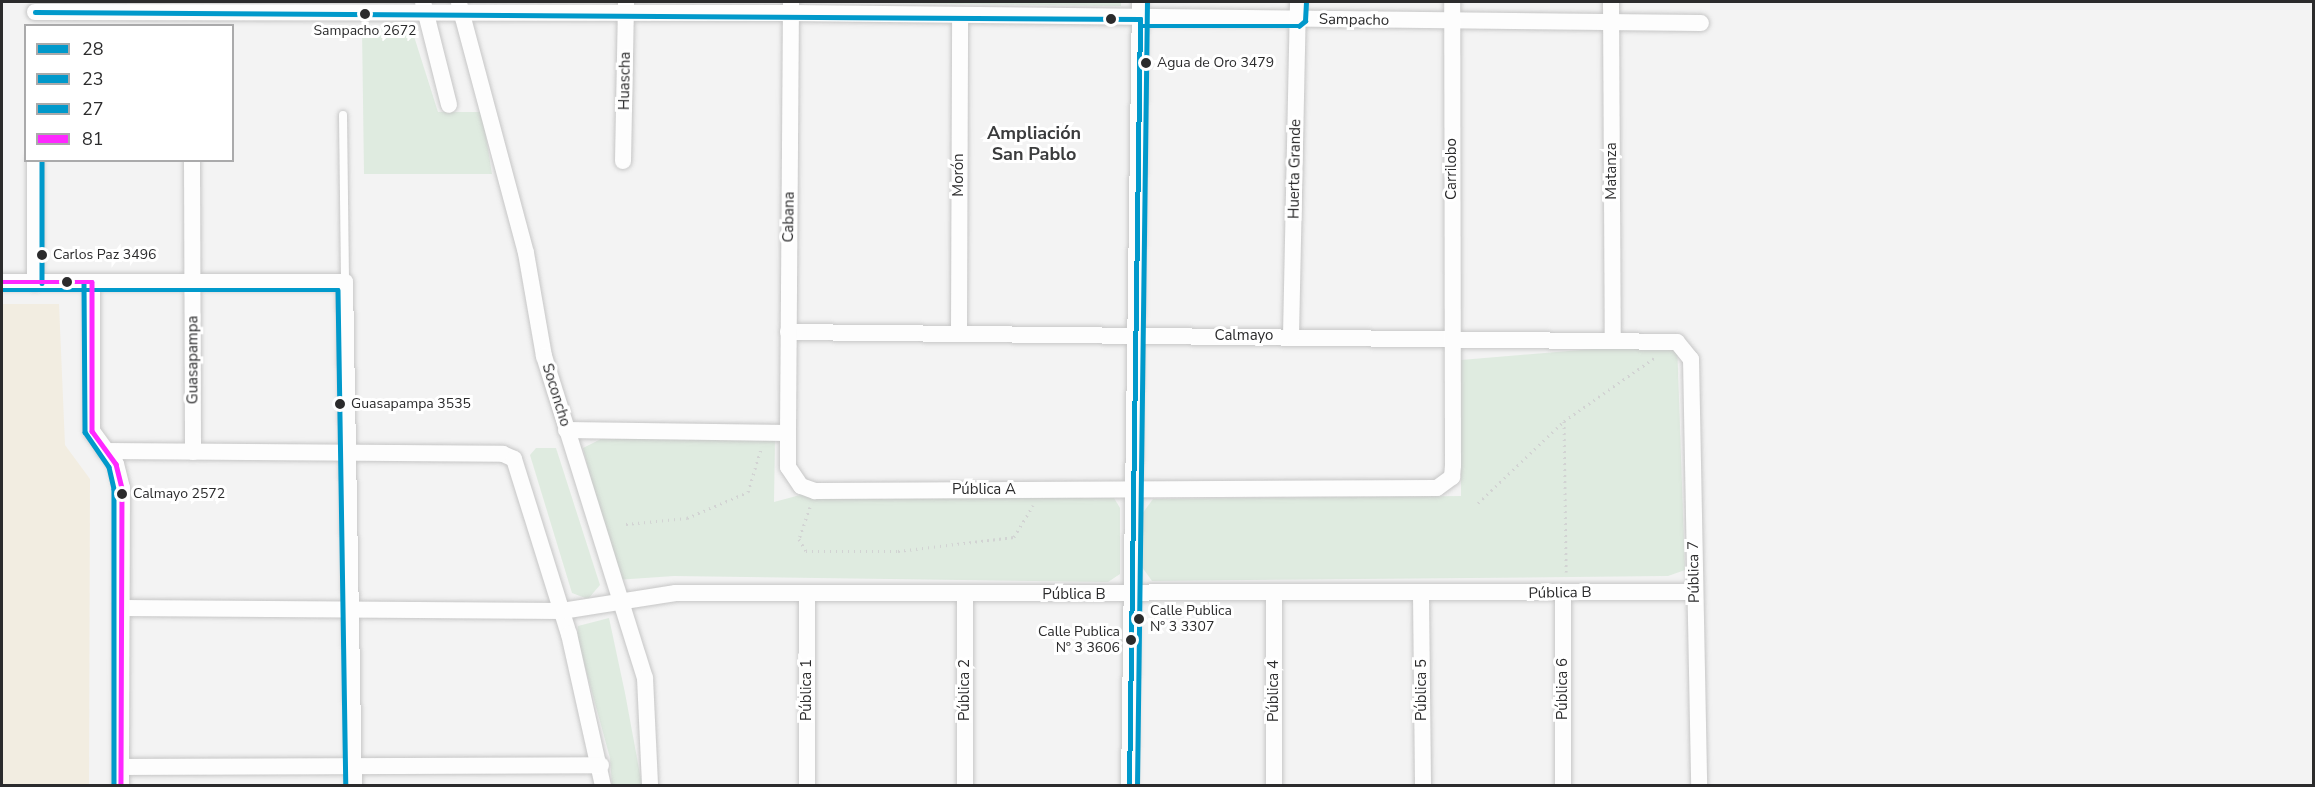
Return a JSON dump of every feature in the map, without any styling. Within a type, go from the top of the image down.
[{"type":"street","points":[[1129,786],[1132,337],[1140,2]]},
{"type":"street","name":"Huerta Grande","points":[[1291,336],[1298,2]]},
{"type":"street","name":"Carrilobo","points":[[1452,2],[1452,337]]},
{"type":"street","name":"Matanza","points":[[1611,2],[1613,340]]},
{"type":"street","points":[[424,7],[449,105]]},
{"type":"street","name":"Sampacho","points":[[35,13],[193,13],[424,7],[791,7],[960,15],[1140,19],[1701,23]]},
{"type":"street","name":"Soconcho","points":[[460,7],[566,430],[617,600],[645,678],[650,786]]},
{"type":"street","name":"Huascha","points":[[623,161],[626,7]]},
{"type":"street","name":"Cabana","points":[[788,433],[791,7]]},
{"type":"street","name":"Morón","points":[[959,334],[960,15]]},
{"type":"street","points":[[35,162],[35,282]]},
{"type":"street","name":"Guasapampa","points":[[192,162],[193,452]]},
{"type":"street","points":[[2,282],[345,282],[346,453],[354,786]]},
{"type":"street","points":[[92,282],[93,431],[121,476],[123,608],[121,786]]},
{"type":"street","name":"Calmayo","points":[[788,332],[1132,337],[1452,337],[1677,342]]},
{"type":"street","name":"Pública A","points":[[815,491],[1430,490],[1446,483],[1453,465],[1452,337]]},
{"type":"street","name":"Pública 7","points":[[1677,342],[1691,359],[1699,786]]},
{"type":"street","points":[[566,430],[788,433],[788,467],[801,486],[815,491]]},
{"type":"street","points":[[105,451],[503,454],[518,468],[562,611],[601,765],[603,786]]},
{"type":"street","name":"Pública B","points":[[123,608],[562,611],[657,594],[1275,596],[1695,592]]},
{"type":"street","name":"Pública 6","points":[[1563,593],[1563,786]]},
{"type":"street","name":"Pública 1","points":[[807,594],[807,786]]},
{"type":"street","name":"Pública 2","points":[[966,594],[966,786]]},
{"type":"street","name":"Pública 5","points":[[1421,594],[1423,786]]},
{"type":"street","name":"Pública 4","points":[[1275,596],[1275,786]]},
{"type":"street","points":[[121,767],[601,765]]},
{"type":"lane","points":[[343,115],[345,282]]},
{"type":"path","points":[[1478,503],[1564,421],[1677,342]]},
{"type":"path","points":[[1564,421],[1566,572]]},
{"type":"path","points":[[627,524],[687,518],[748,492],[766,433]]},
{"type":"path","points":[[815,491],[799,538],[806,551],[898,551],[1014,537],[1042,490]]},
{"type":"shaded area","points":[[806,2],[1121,2],[1121,6]]},
{"type":"shaded area","points":[[362,29],[412,30],[438,112],[482,112],[492,174],[364,174]]},
{"type":"shaded area","points":[[2,304],[59,304],[65,445],[90,479],[89,785],[2,785]]},
{"type":"shaded area","points":[[1677,342],[1685,570],[1668,576],[1152,581],[1142,567],[1142,514],[1153,499],[1461,496],[1461,360]]},
{"type":"shaded area","points":[[601,439],[775,439],[774,502],[815,491],[1114,498],[1120,508],[1120,574],[1108,582],[674,576],[616,580],[583,448]]},
{"type":"shaded area","points":[[536,448],[556,448],[600,585],[588,599],[572,593],[530,455]]},
{"type":"shaded area","points":[[609,618],[642,785],[612,785],[610,758],[577,637],[578,626]]},
{"type":"transit line","name":"23","points":[[1137,786],[1147,2]]},
{"type":"transit line","name":"23","points":[[1140,26],[1299,26],[1305,21],[1306,2]]},
{"type":"transit line","name":"28","points":[[35,12],[1140,19]]},
{"type":"transit line","name":"28","points":[[1129,786],[1140,19]]},
{"type":"transit line","name":"27","points":[[42,162],[42,283]]},
{"type":"transit line","name":"81","points":[[2,282],[92,282]]},
{"type":"transit line","name":"27","points":[[84,282],[85,432],[109,467],[114,489],[114,786]]},
{"type":"transit line","name":"81","points":[[92,282],[92,431],[116,464],[122,488],[121,786]]},
{"type":"transit line","name":"27","points":[[2,290],[338,290],[346,786]]},
{"type":"place","name":"Sampacho 2672","points":[[365,14]]},
{"type":"place","name":"Agua de Oro 3479","points":[[1146,63]]},
{"type":"place","name":"Carlos Paz 3496","points":[[42,255]]},
{"type":"place","name":"Guasapampa 3535","points":[[340,404]]},
{"type":"place","name":"Calmayo 2572","points":[[122,494]]},
{"type":"place","name":"Calle Publica Nº 3 3307","points":[[1139,619]]},
{"type":"place","name":"Calle Publica Nº 3 3606","points":[[1131,640]]},
{"type":"district","name":"Ampliación San Pablo","points":[[1034,144]]}]
